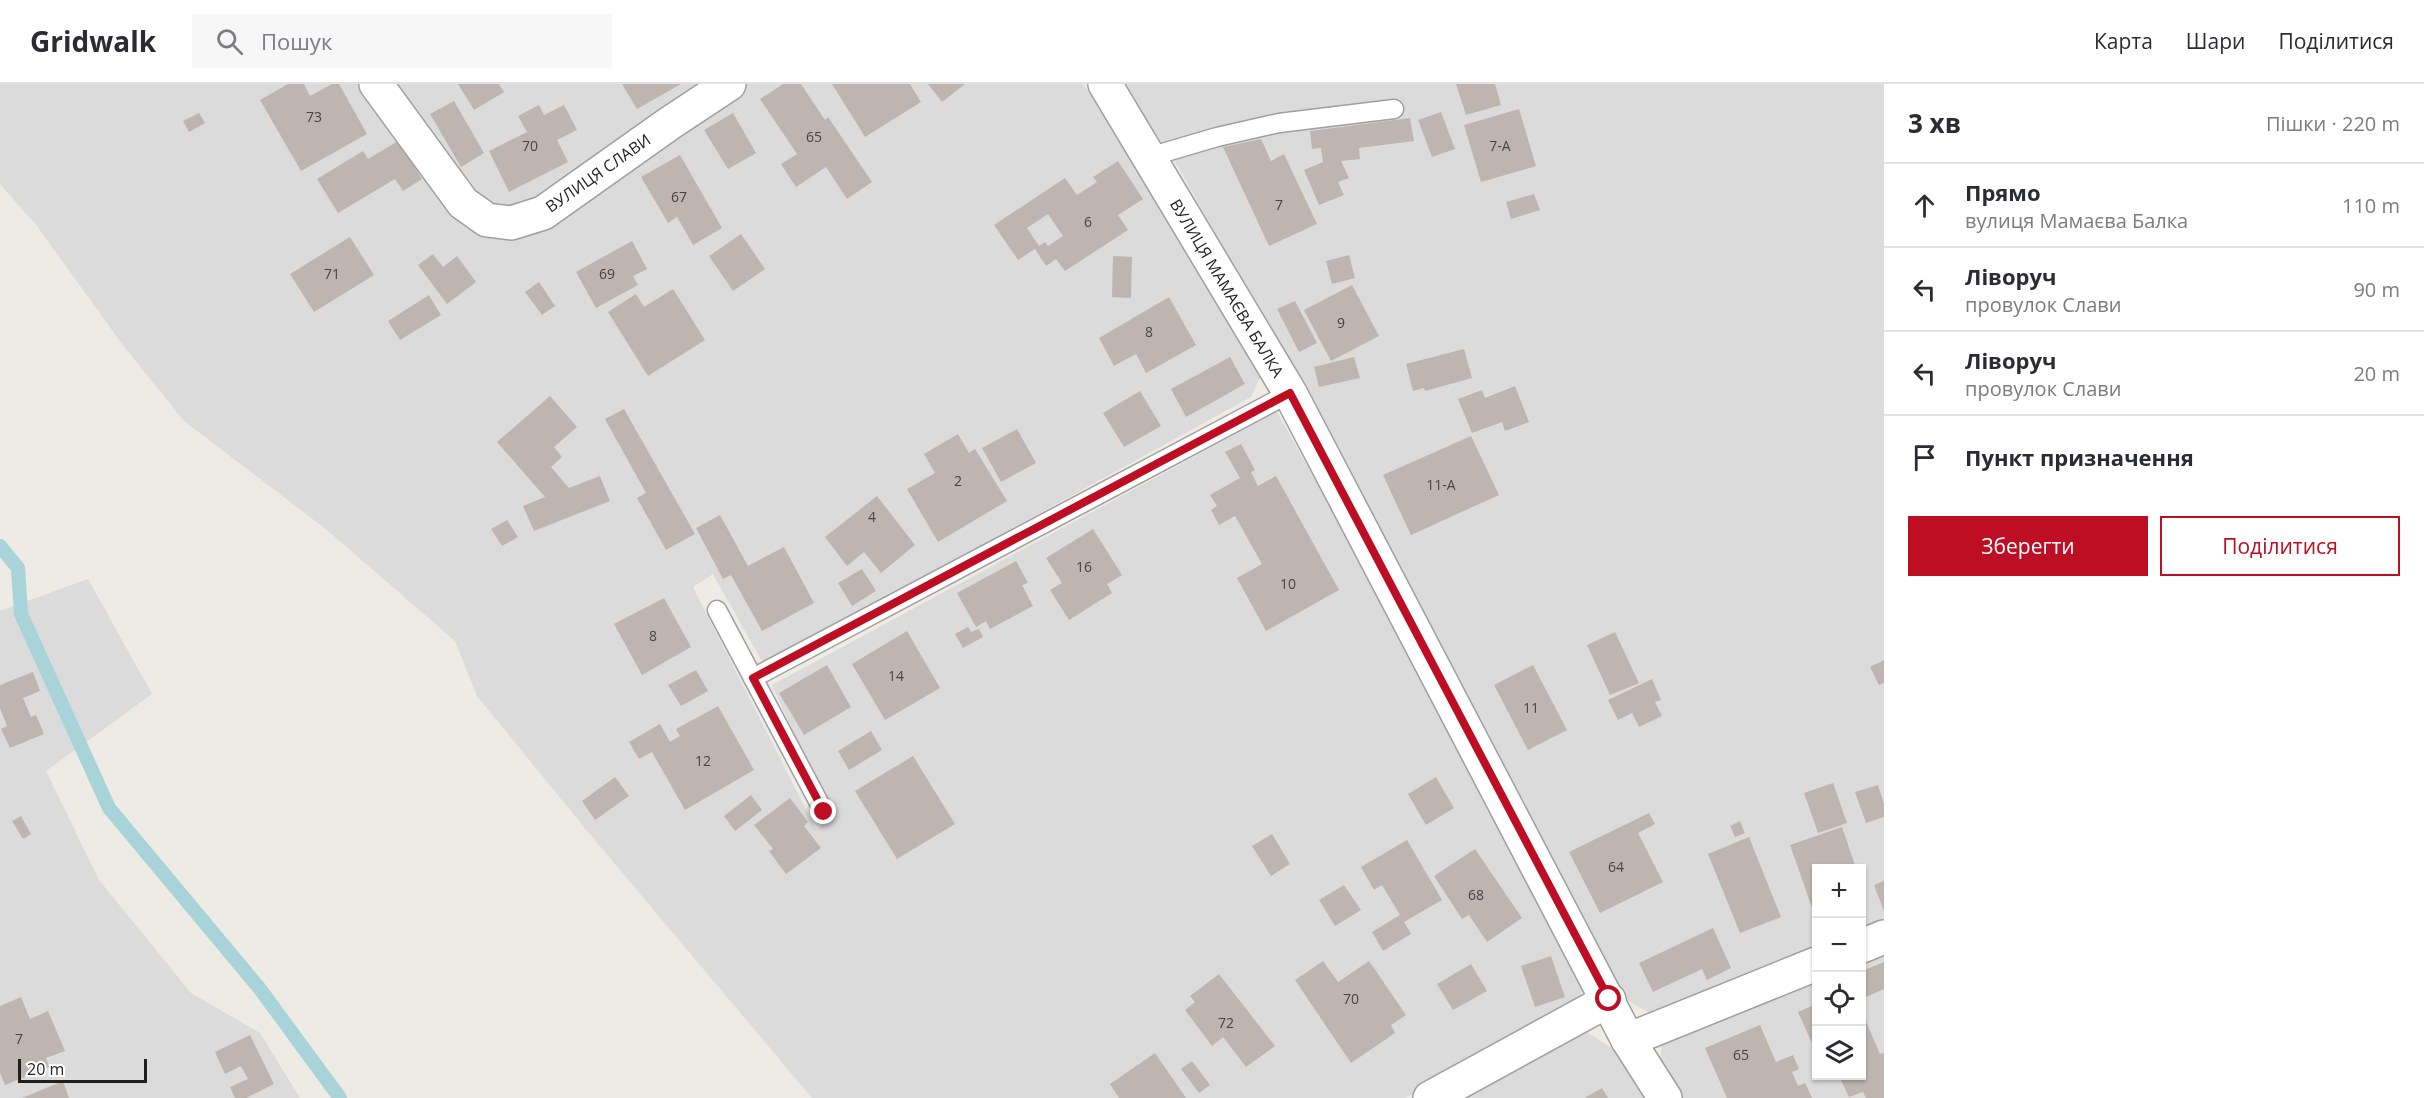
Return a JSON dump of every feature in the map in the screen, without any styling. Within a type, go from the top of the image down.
[{"type":"street","name":"ВУЛИЦЯ СЛАВИ","points":[[376,84],[463,203],[487,220],[511,223],[543,213],[729,84]]},
{"type":"street","name":"ВУЛИЦЯ МАМАЄВА БАЛКА","points":[[1105,84],[1290,393],[1609,999],[1628,1040],[1665,1098]]},
{"type":"street","points":[[1866,944],[1884,937]]},
{"type":"street","points":[[1628,1040],[1812,966]]},
{"type":"street","points":[[1430,1098],[1609,999]]},
{"type":"lane","points":[[1149,157],[1217,137],[1279,123],[1394,109]]},
{"type":"lane","points":[[753,678],[1290,393]]},
{"type":"lane","points":[[717,610],[824,812]]},
{"type":"shaded area","points":[[0,84],[368,84],[485,229],[744,84],[1083,84],[1135,157],[1261,376],[1251,397],[764,665],[713,574],[693,587],[816,829],[833,819],[772,685],[1277,412],[1362,563],[1585,987],[1570,1011],[1405,1098],[812,1098],[477,696],[455,641],[327,530],[184,421],[122,344],[37,226],[0,184]]},
{"type":"shaded area","points":[[390,84],[714,84],[524,213],[476,201]]},
{"type":"shaded area","points":[[1123,84],[1884,84],[1884,923],[1866,930],[1866,864],[1812,864],[1812,951],[1651,1014],[1622,997],[1390,549],[1178,167]]},
{"type":"shaded area","points":[[88,579],[152,694],[46,771],[99,880],[191,993],[260,1033],[300,1098],[0,1098],[0,611]]},
{"type":"shaded area","points":[[1884,948],[1884,1098],[1682,1098],[1660,1064],[1662,1037],[1812,977],[1812,1080],[1866,1080],[1866,955]]},
{"type":"shaded area","points":[[1584,1030],[1619,1053],[1649,1098],[1459,1098]]},
{"type":"building","points":[[288,84],[304,84],[310,96],[332,84],[339,84],[367,134],[301,171],[260,100]]},
{"type":"building","points":[[458,84],[499,84],[504,92],[474,110]]},
{"type":"building","points":[[622,84],[681,84],[637,109]]},
{"type":"building","points":[[783,84],[801,84],[825,120],[828,117],[872,182],[847,199],[826,167],[796,187],[781,164],[797,154],[760,99]]},
{"type":"building","points":[[832,84],[910,84],[921,102],[865,137]]},
{"type":"building","points":[[928,84],[965,84],[942,102]]},
{"type":"building","points":[[1456,84],[1495,84],[1501,105],[1466,115]]},
{"type":"building","points":[[454,101],[484,153],[461,167],[430,114]]},
{"type":"building","points":[[539,105],[544,115],[564,105],[577,130],[557,140],[568,162],[509,192],[489,151],[527,132],[518,116]]},
{"type":"building","points":[[1519,109],[1536,166],[1481,182],[1464,125]]},
{"type":"building","points":[[1441,112],[1455,149],[1432,157],[1418,120]]},
{"type":"building","points":[[199,113],[205,123],[189,132],[183,121]]},
{"type":"building","points":[[733,113],[756,153],[728,169],[704,130]]},
{"type":"building","points":[[1410,118],[1414,141],[1359,148],[1360,159],[1341,161],[1349,178],[1338,182],[1344,195],[1319,205],[1304,170],[1323,162],[1321,148],[1312,149],[1310,131]]},
{"type":"building","points":[[1261,139],[1271,161],[1284,154],[1317,224],[1269,246],[1223,147]]},
{"type":"building","points":[[398,141],[422,179],[403,191],[395,179],[338,213],[317,179],[363,151],[368,159]]},
{"type":"building","points":[[680,155],[722,228],[693,245],[677,217],[668,223],[641,177]]},
{"type":"building","points":[[1118,161],[1143,199],[1118,215],[1128,230],[1065,271],[1056,259],[1046,266],[1035,249],[1018,260],[994,225],[1065,178],[1077,195],[1097,182],[1093,177]],"holes":[[[1048,214],[1063,236],[1048,246],[1045,242],[1039,246],[1027,228]]]},
{"type":"building","points":[[1534,194],[1540,210],[1511,219],[1506,202]]},
{"type":"building","points":[[741,234],[765,269],[733,291],[709,256]]},
{"type":"building","points":[[350,237],[374,275],[314,312],[290,274]]},
{"type":"building","points":[[632,241],[647,269],[633,276],[638,285],[596,308],[576,272]]},
{"type":"building","points":[[433,254],[443,267],[457,256],[476,282],[447,304],[418,265]]},
{"type":"building","points":[[1349,255],[1355,278],[1332,284],[1326,261]]},
{"type":"building","points":[[1113,256],[1132,257],[1131,298],[1112,297]]},
{"type":"building","points":[[539,282],[555,306],[542,315],[525,292]]},
{"type":"building","points":[[1352,285],[1379,336],[1331,361],[1304,310]]},
{"type":"building","points":[[673,289],[705,340],[648,376],[608,312],[636,294],[644,307]]},
{"type":"building","points":[[429,295],[441,315],[400,340],[388,321]]},
{"type":"building","points":[[1169,297],[1196,345],[1146,373],[1136,354],[1114,366],[1099,338]]},
{"type":"building","points":[[1295,301],[1317,343],[1299,352],[1277,309]]},
{"type":"building","points":[[1464,349],[1472,378],[1425,391],[1424,388],[1413,391],[1406,364]]},
{"type":"building","points":[[1230,357],[1245,384],[1186,417],[1171,389]]},
{"type":"building","points":[[1354,357],[1360,378],[1319,387],[1314,367]]},
{"type":"building","points":[[1515,386],[1529,422],[1505,431],[1502,422],[1472,433],[1458,399],[1482,390],[1485,398]]},
{"type":"building","points":[[1140,391],[1161,426],[1124,447],[1103,413]]},
{"type":"building","points":[[550,396],[577,427],[554,447],[562,457],[551,467],[569,488],[600,476],[610,501],[534,531],[523,506],[545,497],[497,442]]},
{"type":"building","points":[[624,409],[695,534],[666,550],[637,498],[646,493],[605,419]]},
{"type":"building","points":[[1017,429],[1036,463],[1001,482],[982,448]]},
{"type":"building","points":[[958,434],[969,453],[975,449],[1007,501],[938,542],[907,489],[935,473],[924,454]]},
{"type":"building","points":[[1471,436],[1499,495],[1411,535],[1383,475]]},
{"type":"building","points":[[1241,444],[1255,470],[1251,472],[1258,486],[1276,476],[1339,590],[1266,631],[1237,578],[1262,564],[1235,516],[1219,525],[1211,510],[1217,506],[1210,495],[1240,478],[1225,452]]},
{"type":"building","points":[[877,496],[915,545],[881,573],[864,552],[847,566],[825,537]]},
{"type":"building","points":[[720,515],[748,566],[784,547],[814,603],[762,631],[731,575],[723,579],[696,528]]},
{"type":"building","points":[[507,520],[518,537],[502,546],[491,529]]},
{"type":"building","points":[[1093,529],[1122,575],[1107,584],[1112,593],[1069,620],[1050,590],[1062,583],[1046,558]]},
{"type":"building","points":[[1016,561],[1028,583],[1022,585],[1033,606],[990,629],[986,621],[976,627],[957,593]]},
{"type":"building","points":[[862,569],[876,591],[852,606],[838,583]]},
{"type":"building","points":[[664,598],[691,647],[642,675],[614,624]]},
{"type":"building","points":[[968,627],[971,632],[979,629],[983,637],[963,648],[955,634]]},
{"type":"building","points":[[907,631],[940,688],[885,720],[852,664]]},
{"type":"building","points":[[1615,632],[1639,683],[1610,695],[1587,645]]},
{"type":"building","points":[[1884,660],[1884,683],[1879,685],[1870,667]]},
{"type":"building","points":[[827,665],[851,707],[804,735],[779,693]]},
{"type":"building","points":[[1533,665],[1567,730],[1528,750],[1494,685]]},
{"type":"building","points":[[696,670],[708,691],[681,706],[668,685]]},
{"type":"building","points":[[33,672],[40,691],[23,698],[31,717],[36,715],[44,734],[10,748],[1,729],[7,726],[0,708],[0,685]]},
{"type":"building","points":[[1652,679],[1661,700],[1655,702],[1662,716],[1639,727],[1632,713],[1618,720],[1608,700]]},
{"type":"building","points":[[718,706],[754,770],[685,810],[652,752],[639,759],[629,742],[660,724],[670,742],[680,736],[676,729]]},
{"type":"building","points":[[871,731],[882,750],[849,770],[838,751]]},
{"type":"building","points":[[913,756],[955,824],[897,859],[855,791]]},
{"type":"building","points":[[615,777],[629,796],[595,820],[582,801]]},
{"type":"building","points":[[1436,777],[1454,808],[1426,825],[1408,794]]},
{"type":"building","points":[[1833,783],[1847,823],[1818,833],[1804,793]]},
{"type":"building","points":[[1878,785],[1884,804],[1884,817],[1866,823],[1855,792]]},
{"type":"building","points":[[751,795],[762,810],[735,831],[724,816]]},
{"type":"building","points":[[790,798],[808,822],[804,826],[821,848],[786,874],[769,851],[773,849],[754,825]]},
{"type":"building","points":[[1649,813],[1655,824],[1638,833],[1663,882],[1600,913],[1569,852]]},
{"type":"building","points":[[21,816],[31,834],[23,839],[12,821]]},
{"type":"building","points":[[1740,821],[1745,833],[1735,837],[1730,826]]},
{"type":"building","points":[[1842,827],[1855,864],[1812,864],[1812,908],[1790,845]]},
{"type":"building","points":[[1272,834],[1290,864],[1271,876],[1252,846]]},
{"type":"building","points":[[1749,837],[1781,917],[1740,933],[1708,854]]},
{"type":"building","points":[[1407,840],[1442,900],[1404,922],[1411,934],[1383,951],[1372,932],[1400,915],[1382,885],[1374,890],[1361,867]]},
{"type":"building","points":[[1475,849],[1522,918],[1487,942],[1469,915],[1462,919],[1434,876]]},
{"type":"building","points":[[1884,881],[1884,911],[1874,885]]},
{"type":"building","points":[[1344,885],[1361,910],[1335,926],[1319,900]]},
{"type":"building","points":[[1713,928],[1731,968],[1707,980],[1702,969],[1653,992],[1639,963]]},
{"type":"building","points":[[1551,956],[1565,997],[1535,1007],[1521,966]]},
{"type":"building","points":[[1323,961],[1338,982],[1369,961],[1406,1015],[1391,1025],[1395,1033],[1351,1063],[1295,980]]},
{"type":"building","points":[[1884,962],[1884,989],[1866,997],[1866,972],[1866,969]]},
{"type":"building","points":[[1471,964],[1487,991],[1453,1010],[1437,984]]},
{"type":"building","points":[[1219,974],[1275,1046],[1246,1067],[1223,1037],[1212,1046],[1185,1010],[1195,1002],[1190,996]]},
{"type":"building","points":[[21,997],[30,1019],[48,1011],[65,1051],[46,1058],[49,1067],[5,1085],[0,1073],[0,1006]]},
{"type":"building","points":[[1812,1006],[1812,1043],[1798,1012]]},
{"type":"building","points":[[1866,1021],[1880,1054],[1884,1053],[1884,1098],[1866,1098],[1863,1092],[1849,1097],[1841,1080],[1866,1080]]},
{"type":"building","points":[[1760,1025],[1776,1062],[1793,1055],[1799,1069],[1792,1072],[1798,1086],[1805,1083],[1812,1098],[1727,1098],[1705,1048]]},
{"type":"building","points":[[250,1035],[274,1084],[246,1098],[235,1098],[230,1087],[248,1079],[241,1066],[225,1074],[215,1052]]},
{"type":"building","points":[[1155,1053],[1186,1098],[1119,1098],[1110,1084]]},
{"type":"building","points":[[1192,1061],[1210,1085],[1199,1093],[1181,1069]]},
{"type":"building","points":[[63,1081],[69,1098],[22,1098]]},
{"type":"building","points":[[1602,1088],[1608,1098],[1584,1098]]},
{"type":"waterway","points":[[0,546],[18,568],[21,614],[109,808],[260,989],[340,1098]]},
{"type":"route","points":[[824,812],[753,678],[1290,393],[1609,999]]}]
